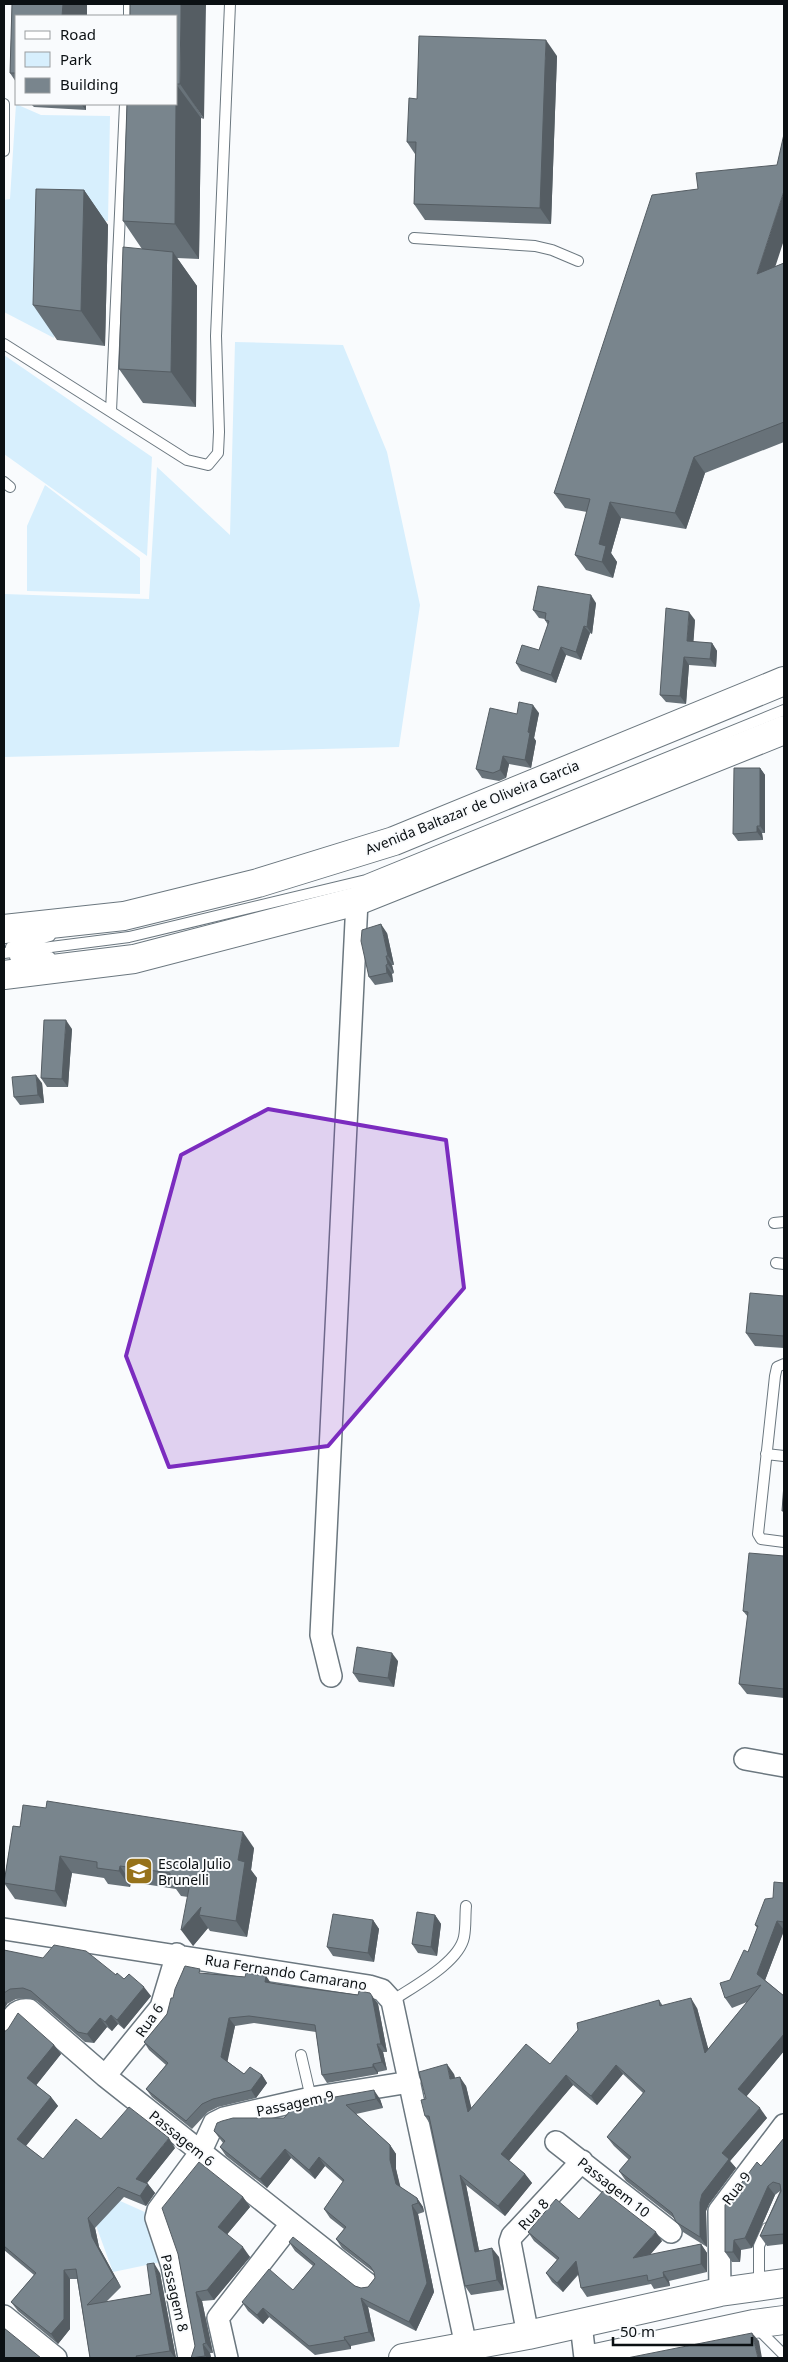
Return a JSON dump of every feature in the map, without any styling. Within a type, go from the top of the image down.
[{"type":"main road","name":"Avenida Baltazar de Oliveira Garcia","points":[[4,929],[124,916],[258,883],[394,841],[784,681]]},
{"type":"main road","points":[[4,975],[134,959],[357,901],[784,730]]},
{"type":"main road","points":[[403,2358],[581,2324],[720,2292],[772,2284]]},
{"type":"main road","points":[[596,2358],[626,2355],[754,2324],[784,2320]]},
{"type":"street","points":[[331,1676],[321,1635],[357,901]]},
{"type":"street","points":[[745,1760],[784,1766]]},
{"type":"street","name":"Rua Fernando Camarano","points":[[4,1929],[177,1954],[369,1986],[382,1990],[392,2001]]},
{"type":"street","name":"Rua 6","points":[[105,2076],[161,2007],[177,1954]]},
{"type":"street","points":[[392,2001],[466,2346]]},
{"type":"street","name":"Passagem 6","points":[[4,2033],[15,2013],[21,2009],[29,2010],[105,2076],[200,2153],[369,2285]]},
{"type":"street","name":"Passagem 9","points":[[200,2153],[214,2123],[219,2120],[311,2098],[410,2082]]},
{"type":"street","name":"Rua 9","points":[[720,2292],[719,2211],[784,2125]]},
{"type":"street","name":"Passagem 10","points":[[556,2142],[671,2232]]},
{"type":"street","name":"Passagem 8","points":[[189,2358],[172,2266],[156,2218],[158,2210],[200,2153]]},
{"type":"street","name":"Rua 8","points":[[528,2335],[510,2242],[512,2236],[582,2162]]},
{"type":"street","points":[[227,2358],[218,2318],[291,2224]]},
{"type":"street","points":[[4,2316],[56,2358]]},
{"type":"street","points":[[581,2324],[585,2358]]},
{"type":"lane","points":[[4,344],[187,460],[208,465],[218,453],[216,336],[230,4]]},
{"type":"lane","points":[[4,104],[4,151]]},
{"type":"lane","points":[[111,412],[125,105]]},
{"type":"lane","points":[[414,238],[535,246],[552,250],[578,261]]},
{"type":"lane","points":[[4,954],[129,937],[366,880],[784,710]]},
{"type":"lane","points":[[4,949],[124,916]]},
{"type":"lane","points":[[4,954],[134,959]]},
{"type":"lane","points":[[784,1364],[777,1367],[775,1376],[758,1534],[761,1539],[784,1542]]},
{"type":"lane","points":[[766,1454],[784,1456]]},
{"type":"lane","points":[[392,2001],[441,1967],[456,1952],[464,1938],[466,1906]]},
{"type":"lane","points":[[301,2055],[311,2098]]},
{"type":"lane","points":[[770,2222],[759,2246],[772,2284]]},
{"type":"lane","points":[[754,2324],[784,2355]]},
{"type":"highlighted area","points":[[268,1109],[446,1140],[464,1288],[328,1446],[169,1467],[126,1356],[181,1155]]},
{"type":"green space","points":[[16,105],[41,115],[110,116],[108,221],[58,222],[54,338],[4,312],[4,200],[10,199]]},
{"type":"green space","points":[[235,342],[343,345],[387,452],[420,605],[399,747],[4,757],[4,594],[149,599],[157,467],[230,535]]},
{"type":"green space","points":[[4,355],[152,457],[147,556],[4,454]]},
{"type":"green space","points":[[45,485],[140,558],[140,594],[27,591],[27,526]]},
{"type":"green space","points":[[118,2200],[147,2213],[161,2262],[113,2272],[94,2220]]},
{"type":"building","points":[[12,4],[63,4],[62,15],[15,15],[15,73],[10,73]]},
{"type":"building","points":[[130,4],[181,4],[180,84],[178,84],[178,15],[130,15]]},
{"type":"building","points":[[419,36],[546,40],[540,208],[414,204],[416,142],[407,142],[409,98],[417,99]]},
{"type":"building","points":[[127,105],[176,105],[175,224],[123,221]]},
{"type":"building","points":[[784,134],[784,191],[757,274],[784,263],[784,422],[694,457],[675,513],[610,502],[599,544],[606,546],[602,562],[575,555],[590,499],[554,493],[652,195],[698,189],[696,173],[777,165]]},
{"type":"building","points":[[36,189],[84,190],[81,311],[33,305]]},
{"type":"building","points":[[123,247],[173,252],[171,372],[119,369]]},
{"type":"building","points":[[538,586],[591,595],[587,627],[584,626],[576,652],[561,647],[551,675],[516,663],[522,645],[539,650],[549,621],[545,620],[546,613],[533,610]]},
{"type":"building","points":[[666,608],[689,612],[687,641],[712,643],[710,659],[684,657],[680,696],[660,695]]},
{"type":"building","points":[[519,702],[533,705],[525,760],[503,756],[500,770],[493,773],[476,769],[490,708],[517,714]]},
{"type":"building","points":[[734,768],[760,768],[760,826],[757,826],[757,832],[733,834]]},
{"type":"building","points":[[381,924],[388,956],[386,956],[388,964],[386,965],[387,973],[369,977],[361,941],[362,930]]},
{"type":"building","points":[[44,1020],[66,1020],[62,1079],[41,1078]]},
{"type":"building","points":[[36,1075],[38,1095],[14,1097],[12,1077]]},
{"type":"building","points":[[750,1293],[784,1296],[784,1336],[746,1333]]},
{"type":"building","points":[[784,1484],[784,1511],[782,1511]]},
{"type":"building","points":[[749,1553],[784,1556],[784,1689],[739,1684],[748,1612],[743,1611]]},
{"type":"building","points":[[357,1647],[392,1653],[388,1678],[353,1673]]},
{"type":"building","points":[[47,1801],[243,1832],[238,1860],[245,1862],[236,1921],[199,1915],[201,1907],[181,1930],[190,1883],[169,1880],[170,1873],[120,1866],[119,1871],[97,1868],[97,1862],[60,1856],[55,1891],[4,1883],[13,1826],[20,1827],[23,1805],[46,1808]]},
{"type":"building","points":[[774,1882],[784,1883],[784,1922],[777,1921],[757,1974],[784,1996],[784,2034],[738,2089],[760,2108],[722,2153],[729,2159],[702,2194],[700,2202],[700,2237],[676,2222],[672,2213],[619,2171],[631,2157],[607,2137],[645,2091],[616,2065],[591,2096],[566,2075],[501,2154],[525,2174],[498,2206],[460,2175],[475,2252],[492,2248],[497,2280],[465,2286],[429,2116],[425,2116],[421,2100],[426,2099],[419,2072],[447,2064],[450,2079],[460,2077],[468,2112],[526,2044],[550,2064],[578,2030],[577,2023],[659,2000],[660,2006],[691,1998],[705,2053],[761,1985],[725,1998],[720,1983],[730,1980],[744,1950],[748,1952],[758,1926],[755,1925],[765,1899],[773,1898]]},
{"type":"building","points":[[417,1912],[435,1915],[431,1947],[412,1944]]},
{"type":"building","points":[[333,1914],[373,1920],[368,1953],[327,1947]]},
{"type":"building","points":[[54,1945],[86,1951],[116,1975],[117,1973],[124,1979],[129,1974],[144,1987],[117,2020],[111,2015],[105,2022],[100,2018],[87,2034],[78,2032],[31,1991],[23,1988],[10,1989],[4,1993],[4,1950],[43,1958]]},
{"type":"building","points":[[185,1966],[200,1969],[199,1973],[245,1977],[246,1973],[266,1976],[265,1982],[283,1985],[358,1995],[359,1991],[370,1993],[381,2044],[377,2044],[382,2062],[373,2064],[373,2067],[322,2075],[315,2025],[249,2016],[229,2018],[221,2057],[244,2074],[250,2067],[262,2075],[251,2090],[213,2099],[202,2104],[186,2121],[146,2089],[168,2063],[144,2042],[167,2014],[171,1998],[173,1998]]},
{"type":"building","points":[[18,2013],[54,2045],[27,2078],[51,2097],[17,2139],[43,2159],[76,2119],[101,2139],[129,2107],[169,2138],[136,2179],[148,2184],[140,2196],[118,2187],[88,2218],[92,2237],[114,2277],[87,2305],[151,2294],[147,2264],[154,2263],[170,2351],[136,2356],[137,2358],[90,2358],[76,2269],[64,2270],[64,2319],[51,2334],[11,2302],[36,2273],[4,2246],[4,2032]]},
{"type":"building","points":[[374,2090],[376,2099],[346,2105],[390,2145],[390,2160],[396,2184],[417,2198],[418,2203],[412,2205],[427,2283],[409,2322],[361,2298],[369,2332],[344,2337],[345,2340],[309,2346],[263,2308],[257,2315],[242,2302],[269,2269],[293,2290],[315,2264],[289,2242],[293,2237],[355,2286],[361,2288],[368,2287],[375,2278],[374,2272],[370,2266],[336,2239],[346,2227],[324,2209],[344,2180],[319,2157],[309,2170],[285,2149],[260,2179],[220,2147],[225,2141],[214,2131],[217,2123],[233,2118],[284,2118],[296,2104]]},
{"type":"building","points":[[784,2138],[784,2234],[760,2236],[781,2191],[780,2184],[773,2182],[768,2186],[745,2238],[734,2240],[733,2252],[725,2252],[725,2205],[757,2162],[761,2166]]},
{"type":"building","points":[[199,2162],[243,2197],[218,2227],[243,2247],[207,2290],[196,2292],[206,2343],[203,2344],[205,2356],[191,2358],[195,2346],[178,2254],[162,2208]]},
{"type":"building","points":[[603,2191],[656,2232],[633,2258],[701,2244],[701,2264],[663,2272],[664,2277],[648,2281],[647,2275],[581,2288],[576,2261],[557,2283],[546,2273],[559,2258],[528,2232],[556,2199],[579,2219]]},
{"type":"building","points":[[4,2328],[41,2358],[4,2358]]},
{"type":"building","points":[[752,2333],[758,2358],[627,2358]]},
{"type":"place","name":"Escola Julio Brunelli","points":[[139,1871]]}]
